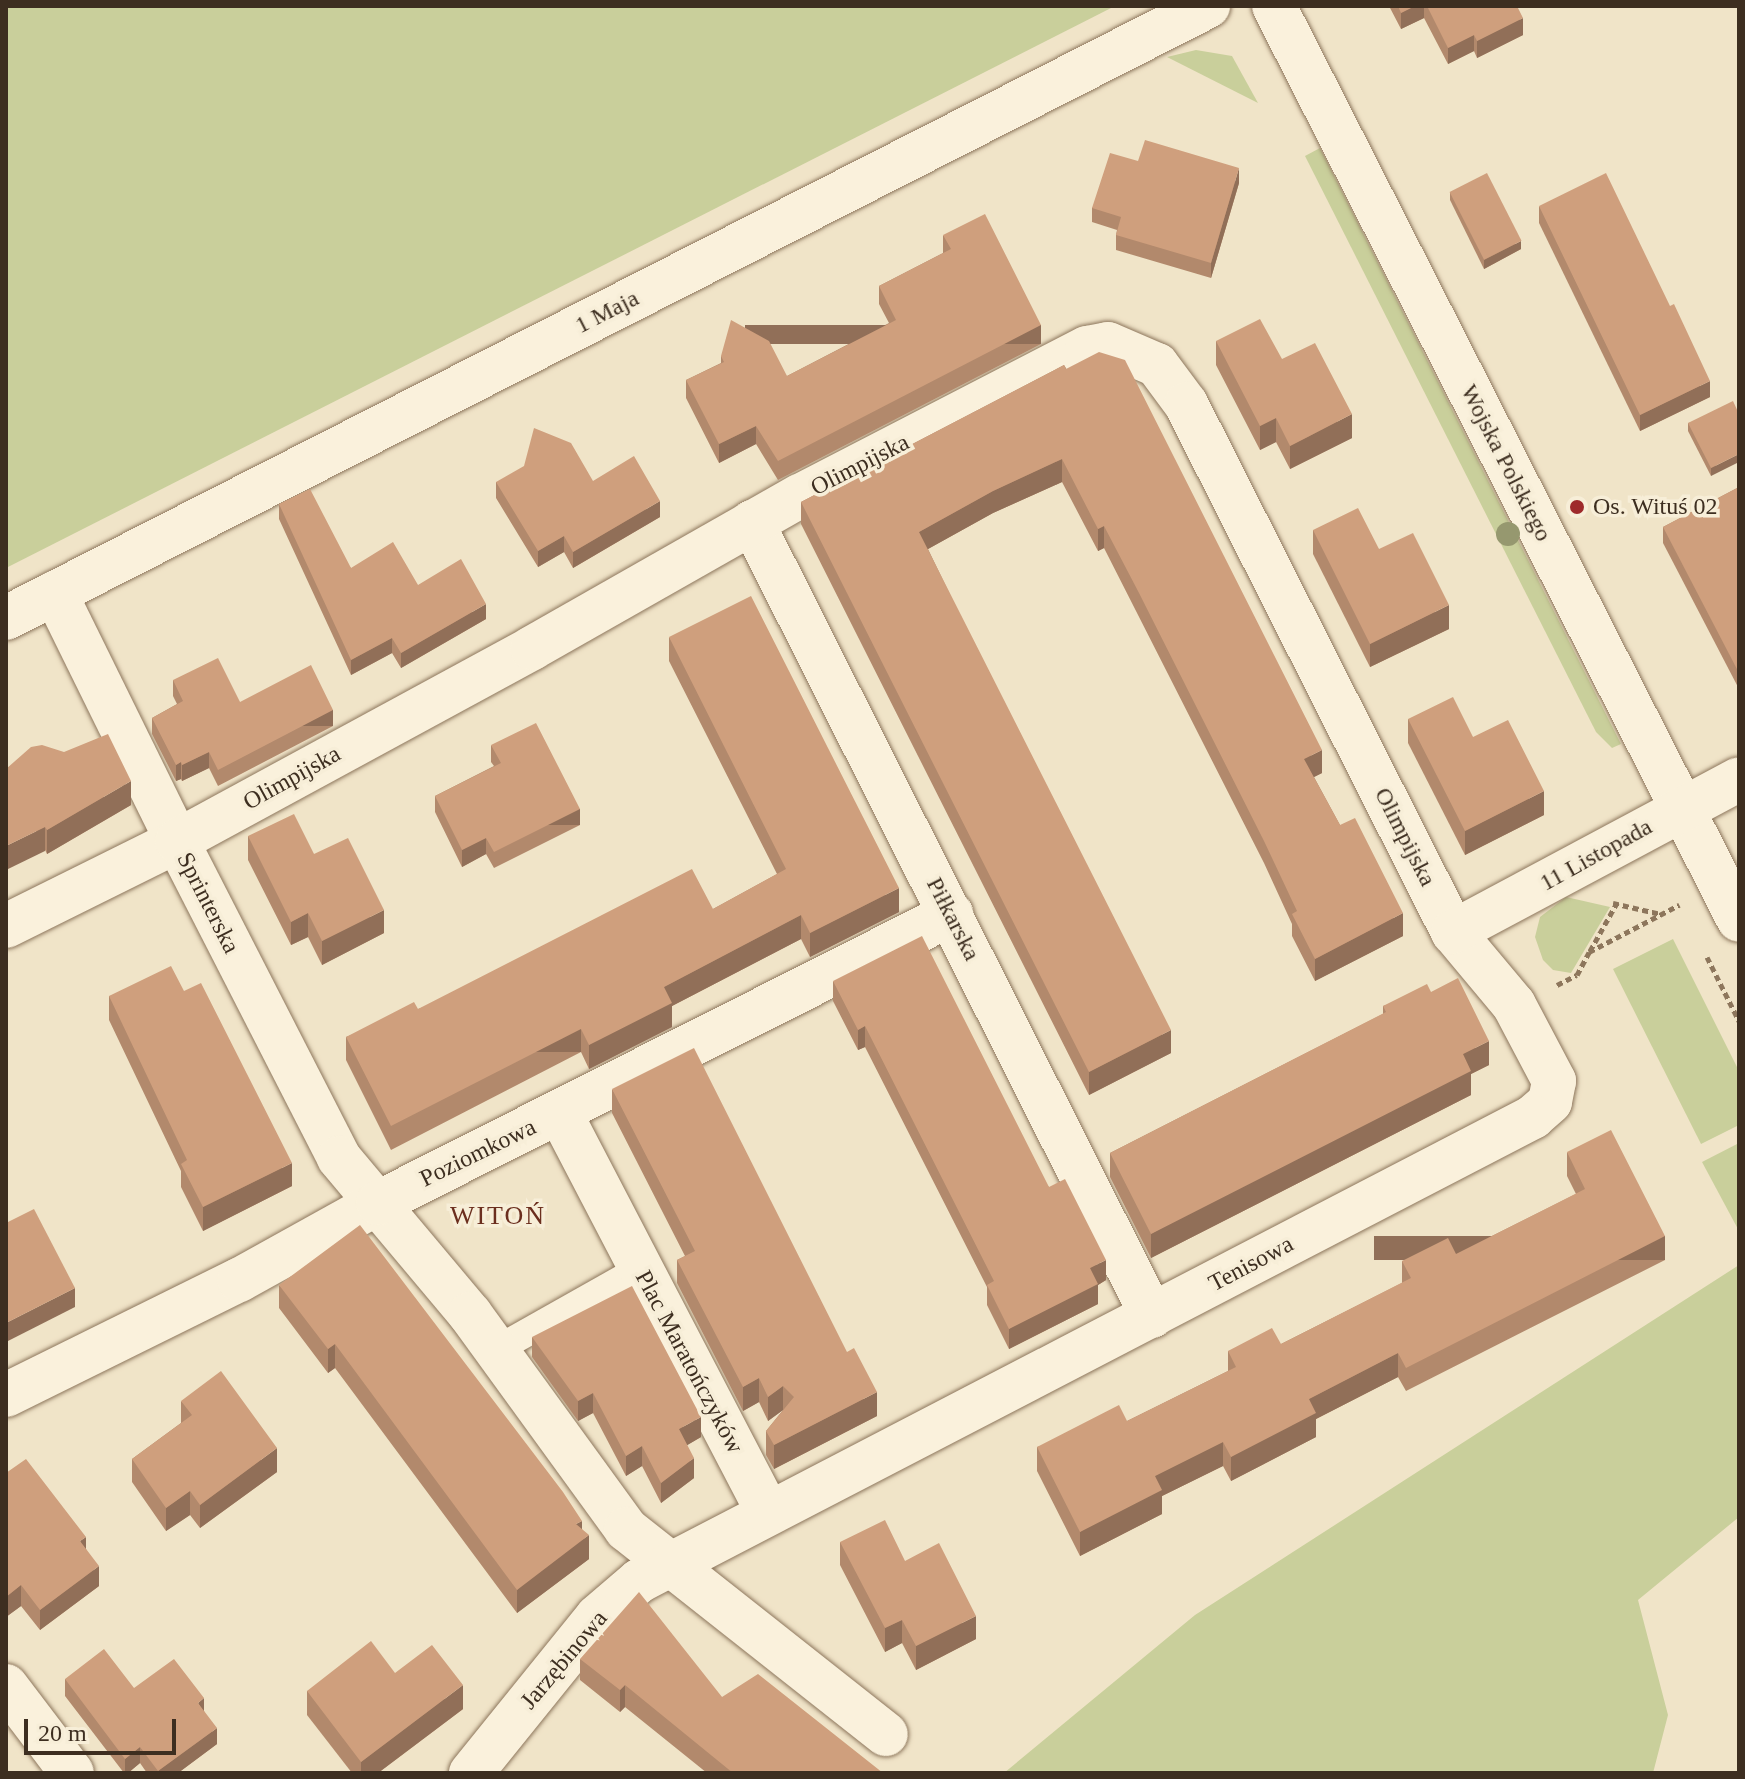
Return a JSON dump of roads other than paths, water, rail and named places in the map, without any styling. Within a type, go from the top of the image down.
[{"type":"street","name":"1 Maja","points":[[6,618],[1208,6]]},
{"type":"street","name":"Wojska Polskiego","points":[[1274,6],[1739,920]]},
{"type":"street","name":"Olimpijska","points":[[6,926],[177,841],[532,648],[752,522],[1087,348],[1108,344],[1157,365],[1186,404],[1453,932]]},
{"type":"street","name":"Piłkarska","points":[[752,522],[1152,1316]]},
{"type":"street","name":"Sprinterska","points":[[55,593],[339,1158],[378,1203]]},
{"type":"street","name":"11 Listopada","points":[[1453,932],[1739,779]]},
{"type":"street","name":"Poziomkowa","points":[[6,1395],[239,1280],[378,1203],[951,914]]},
{"type":"street","name":"Tenisowa","points":[[768,1512],[1533,1117],[1550,1102],[1554,1081],[1514,1005],[1453,932]]},
{"type":"street","name":"Plac Maratończyków","points":[[560,1113],[768,1512]]},
{"type":"street","points":[[378,1203],[496,1350],[626,1529],[886,1734]]},
{"type":"street","points":[[671,1564],[768,1512]]},
{"type":"street","name":"Jarzębinowa","points":[[471,1773],[597,1617],[639,1581],[671,1564]]},
{"type":"street","points":[[6,1686],[51,1765]]},
{"type":"lane","points":[[496,1350],[640,1269]]},
{"type":"place","name":"Os. Wituś 02","points":[[1577,507]]},
{"type":"district","name":"WITOŃ","points":[[498,1216]]}]
